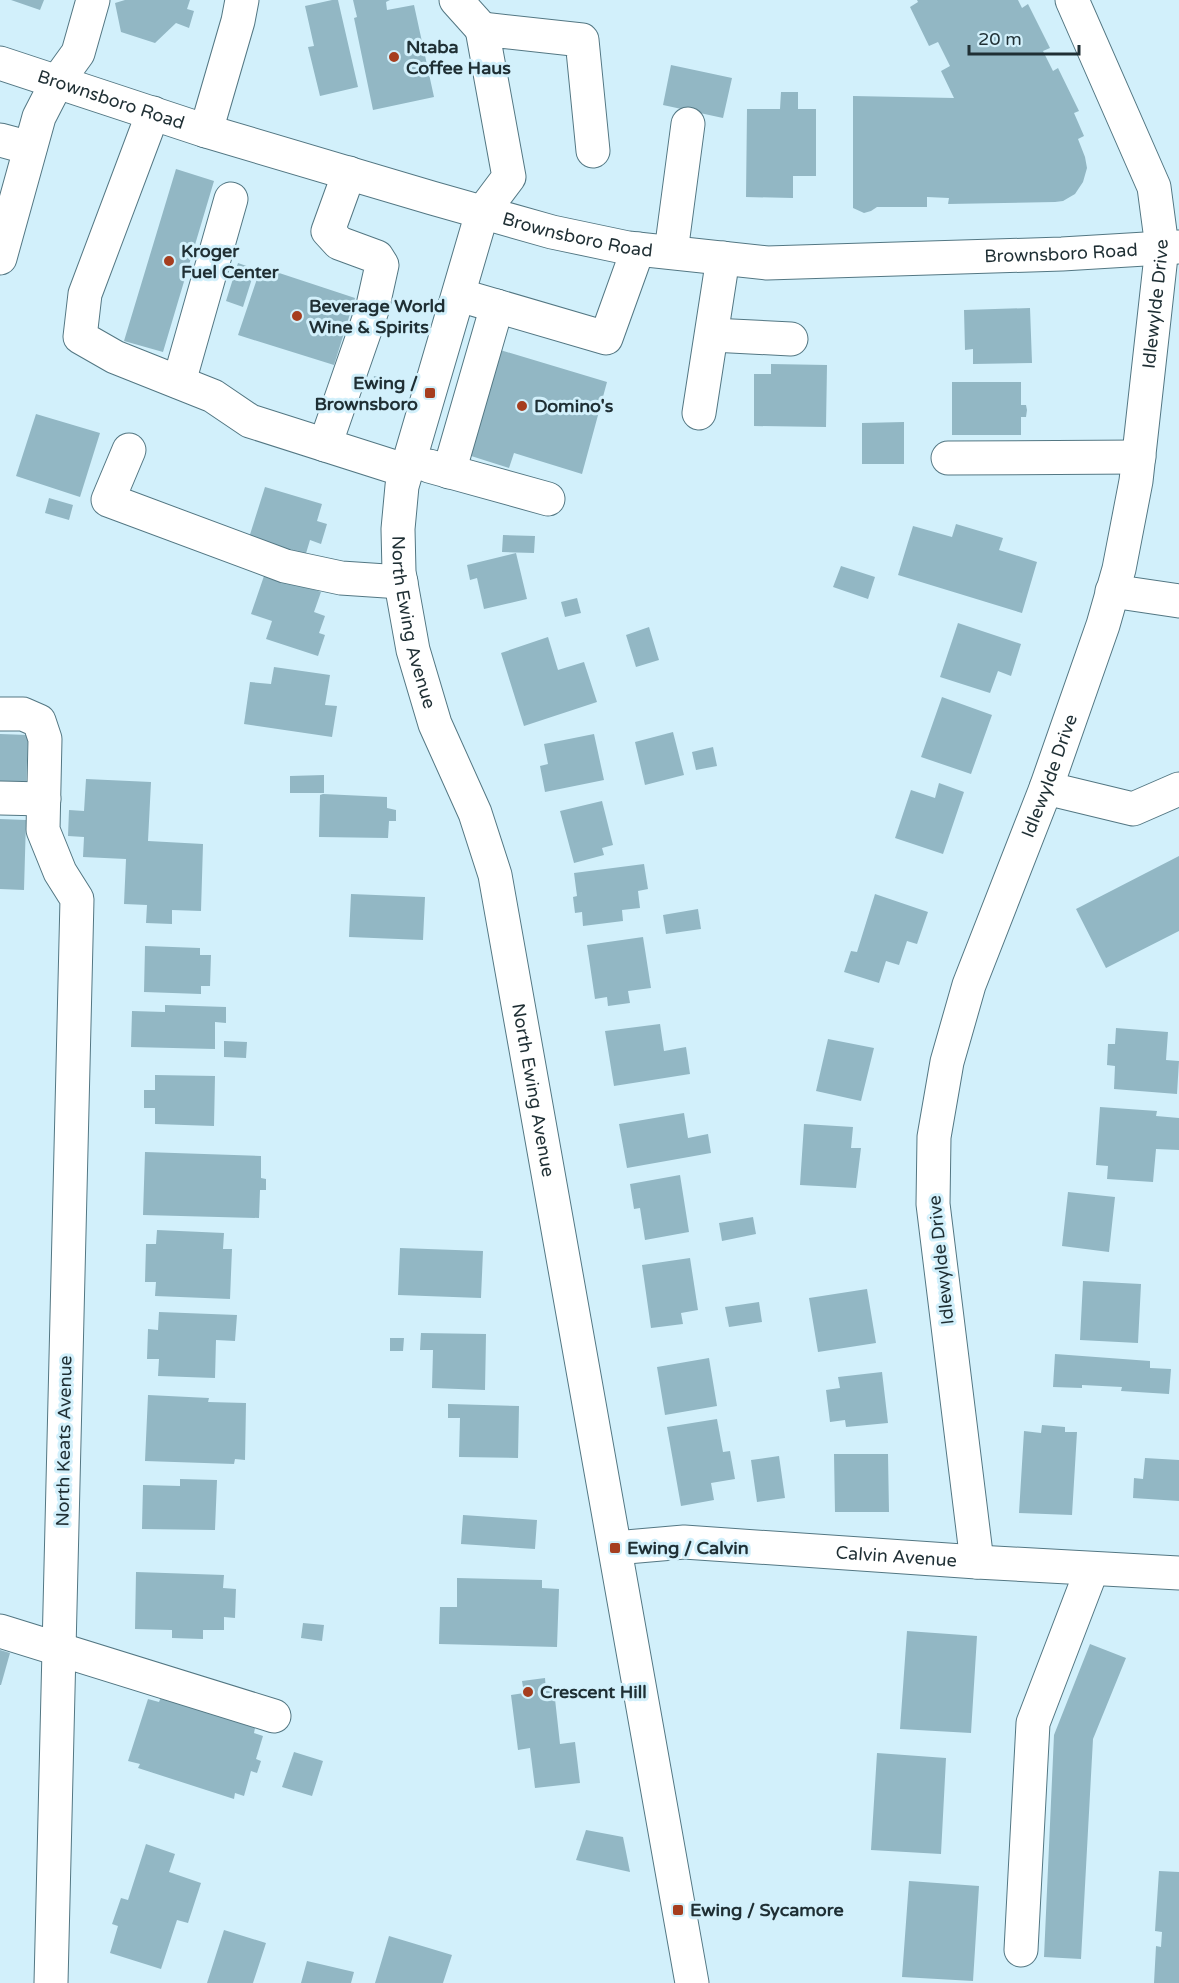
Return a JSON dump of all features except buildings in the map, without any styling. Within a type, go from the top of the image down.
[{"type":"street","points":[[0,258],[15,144],[39,117],[57,82],[78,52],[93,0]]},
{"type":"street","points":[[206,131],[242,0]]},
{"type":"street","points":[[456,0],[482,29],[509,177],[482,213]]},
{"type":"street","name":"Idlewylde Drive","points":[[977,1562],[933,1204],[934,1137],[946,1062],[969,985],[1047,788],[1119,569],[1139,457],[1171,247],[1154,187],[1071,0]]},
{"type":"street","points":[[482,29],[582,40],[593,151]]},
{"type":"street","name":"Brownsboro Road","points":[[0,63],[206,131],[482,213],[552,232],[638,249],[767,263],[1062,254],[1171,247]]},
{"type":"street","points":[[153,114],[85,294],[80,337],[115,357],[213,396],[250,421],[325,445],[408,466],[449,472],[548,499]]},
{"type":"street","points":[[671,252],[688,124]]},
{"type":"street","points":[[325,445],[372,310],[382,266],[377,257],[339,243],[328,231],[349,173]]},
{"type":"street","points":[[179,382],[231,199]]},
{"type":"street","name":"North Ewing Avenue","points":[[482,213],[402,486],[398,529],[401,582],[413,650],[435,724],[475,813],[495,875],[692,1983]]},
{"type":"street","points":[[459,295],[606,338],[638,249]]},
{"type":"street","points":[[699,413],[723,258]]},
{"type":"street","points":[[449,472],[497,306]]},
{"type":"street","points":[[712,335],[791,339]]},
{"type":"street","points":[[129,450],[108,500],[285,566],[341,578],[401,582]]},
{"type":"street","points":[[948,458],[1139,457]]},
{"type":"street","points":[[1112,591],[1179,601]]},
{"type":"street","points":[[0,714],[23,714],[39,721],[45,739],[44,799],[0,798]]},
{"type":"street","points":[[1047,788],[1133,809],[1179,789]]},
{"type":"street","name":"North Keats Avenue","points":[[44,799],[43,830],[60,872],[77,899],[51,1983]]},
{"type":"street","name":"Calvin Avenue","points":[[615,1548],[684,1542],[1179,1574]]},
{"type":"street","points":[[1021,1950],[1033,1723],[1092,1569]]},
{"type":"street","points":[[0,1631],[274,1716]]},
{"type":"place","name":"Ntaba Coffee Haus","points":[[394,57]]},
{"type":"place","name":"Kroger Fuel Center","points":[[169,261]]},
{"type":"place","name":"Beverage World Wine & Spirits","points":[[297,316]]},
{"type":"place","name":"Ewing / Brownsboro","points":[[430,393]]},
{"type":"place","name":"Domino's","points":[[522,406]]},
{"type":"place","name":"Ewing / Calvin","points":[[615,1548]]},
{"type":"place","name":"Crescent Hill","points":[[528,1692]]},
{"type":"place","name":"Ewing / Sycamore","points":[[678,1910]]}]
